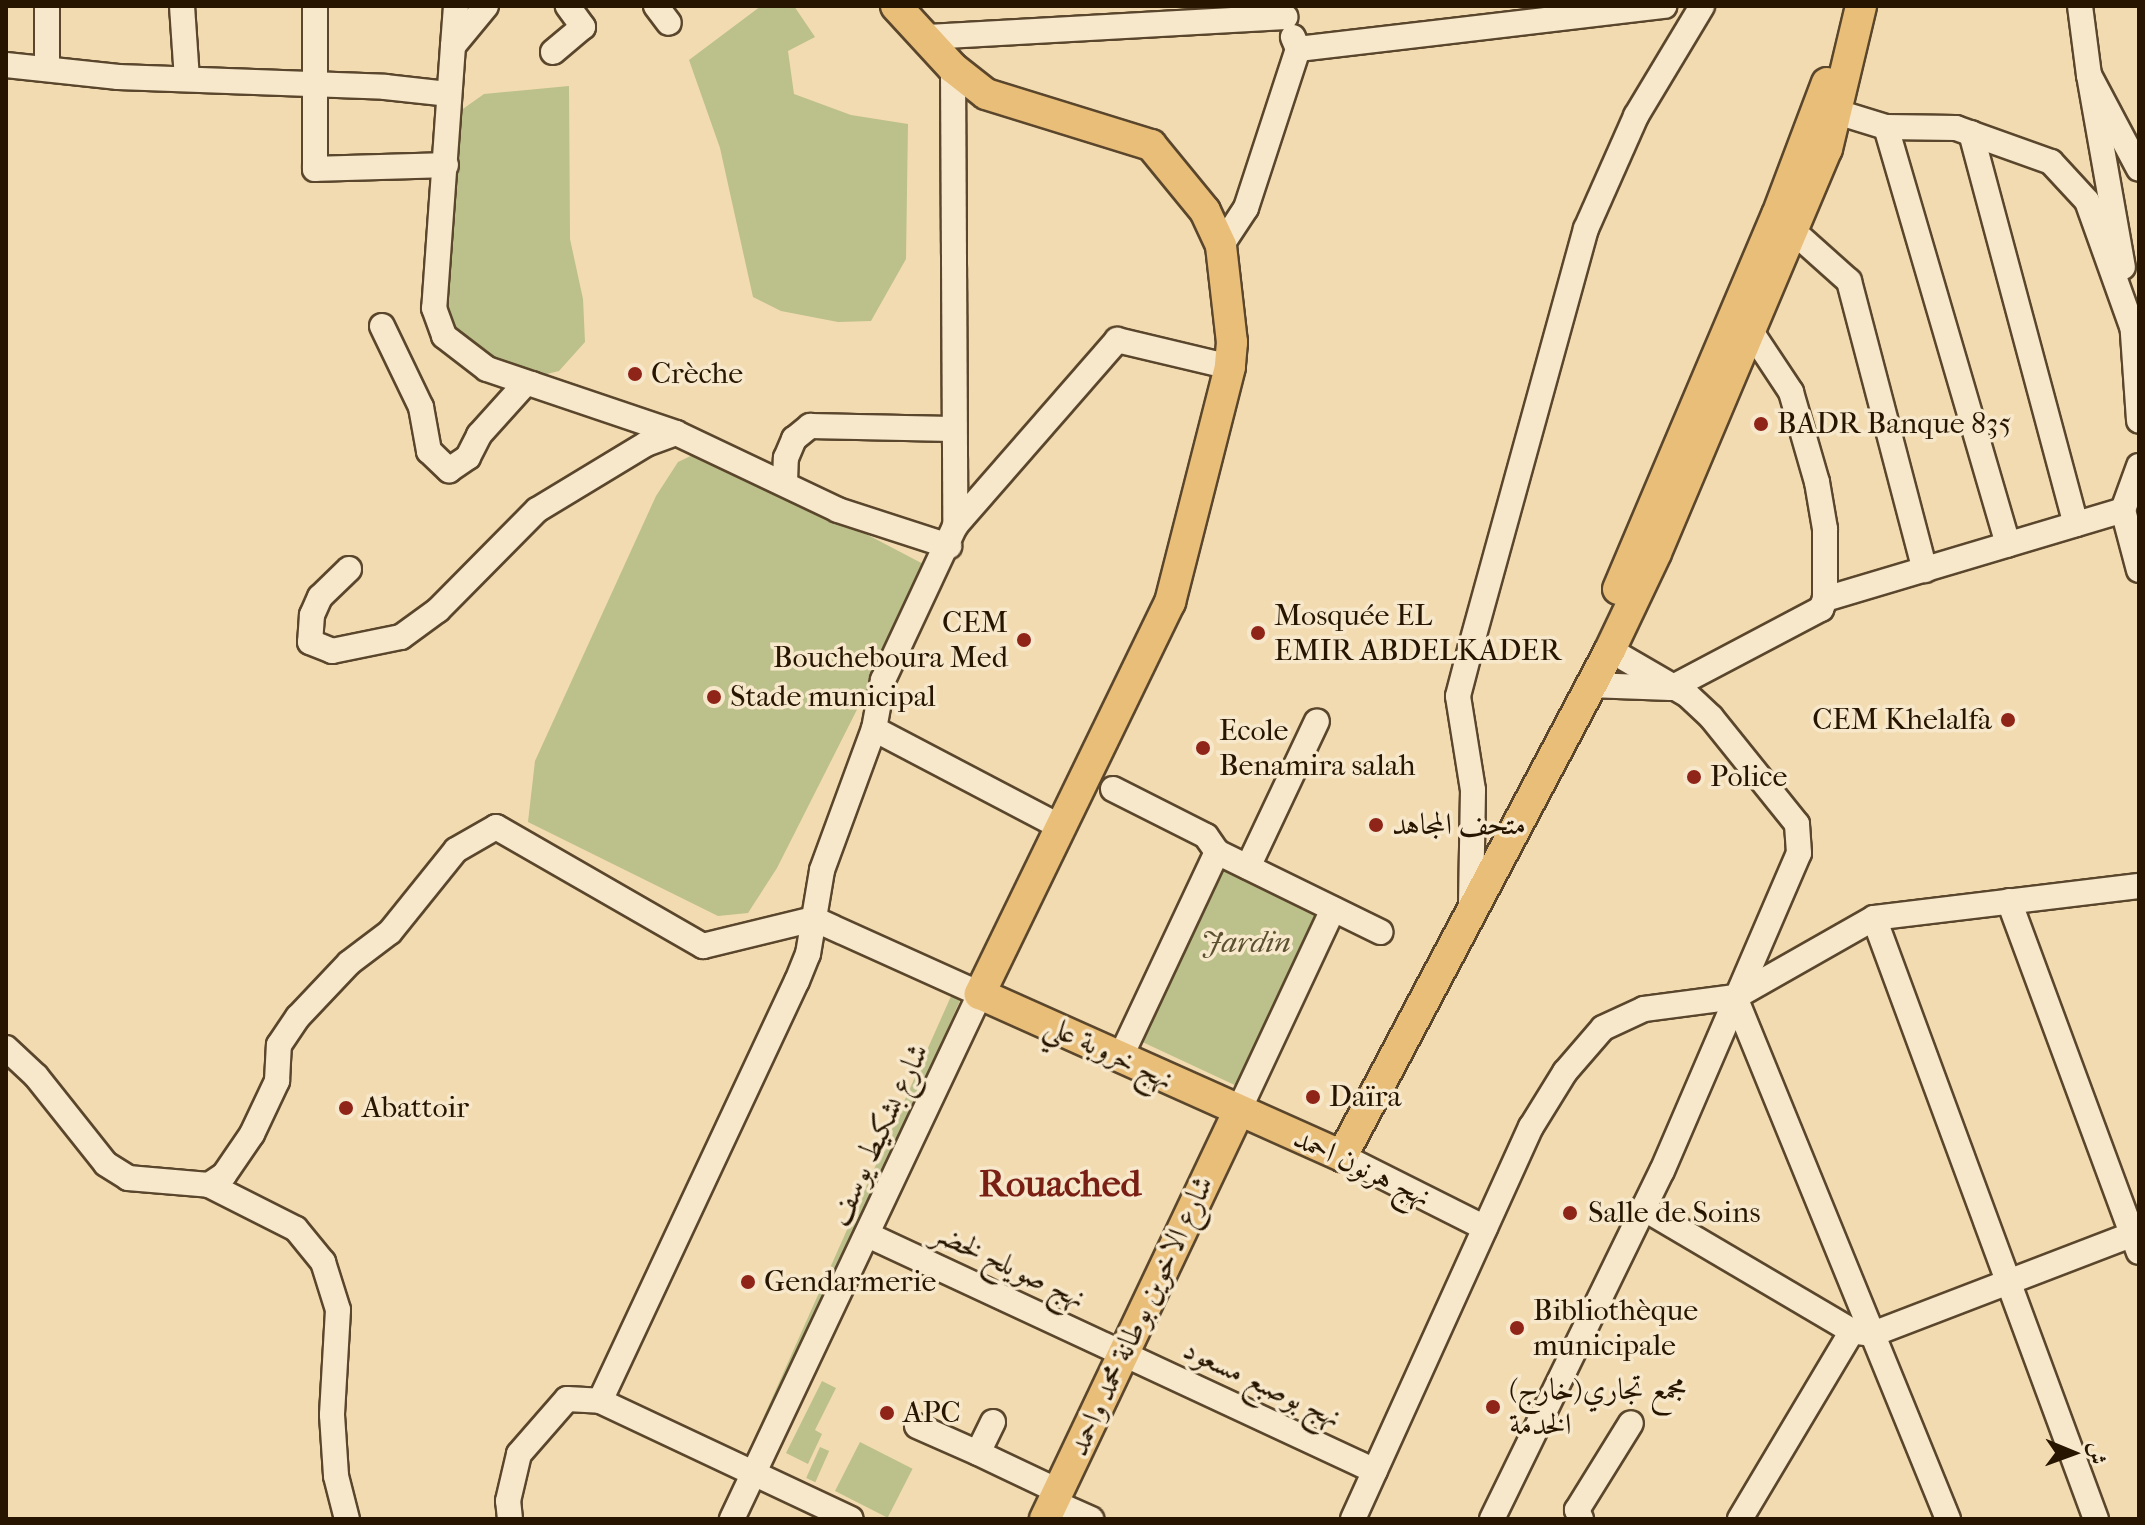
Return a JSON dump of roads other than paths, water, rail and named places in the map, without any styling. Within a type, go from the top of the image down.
[{"type":"main road","points":[[896,6],[928,37],[953,68],[986,94],[1151,145],[1205,211],[1221,246],[1230,367],[1170,602],[980,994]]},
{"type":"main road","points":[[1586,691],[1604,621],[1777,215],[1841,29],[1859,6]]},
{"type":"main road","points":[[1353,1161],[1471,905],[1610,650],[1752,333],[1837,112],[1859,6]]},
{"type":"main road","name":"نهج خروبة علي","points":[[980,994],[1238,1112]]},
{"type":"main road","name":"نهج هرنون احمد","points":[[1238,1112],[1353,1161]]},
{"type":"main road","name":"شارع الاخوين بوطانة محمد واحمد","points":[[1052,1504],[1238,1112]]},
{"type":"street","points":[[47,6],[47,69]]},
{"type":"street","points":[[182,6],[187,79]]},
{"type":"street","points":[[315,6],[315,169],[446,165]]},
{"type":"street","points":[[456,6],[434,308],[444,336],[487,369],[676,433],[785,482],[838,510],[952,536]]},
{"type":"street","points":[[453,46],[486,6]]},
{"type":"street","points":[[553,52],[583,27],[568,6]]},
{"type":"street","points":[[1298,49],[1664,6]]},
{"type":"street","points":[[1471,905],[1473,790],[1458,696],[1586,229],[1636,116],[1702,6]]},
{"type":"street","points":[[2080,6],[2089,75],[2135,335],[2139,421]]},
{"type":"street","points":[[928,37],[1283,12],[1298,49],[1246,208],[1221,246]]},
{"type":"street","points":[[6,65],[448,94]]},
{"type":"street","points":[[952,536],[953,68]]},
{"type":"street","points":[[2089,75],[2139,169]]},
{"type":"street","points":[[1837,112],[1886,127],[1956,128],[2024,148],[2069,178],[2087,201],[2135,335]]},
{"type":"street","points":[[1886,127],[2008,545]]},
{"type":"street","points":[[1971,133],[2076,524]]},
{"type":"street","points":[[1793,231],[1849,281],[1925,570]]},
{"type":"street","points":[[382,326],[421,407],[429,451],[449,470],[468,457],[479,435],[525,384],[532,384]]},
{"type":"street","points":[[1586,691],[1671,688],[1821,609],[1825,599],[1825,529],[1817,482],[1791,392],[1752,333]]},
{"type":"street","points":[[600,1401],[797,981],[814,919],[822,870],[874,729],[883,680],[952,536],[1117,340],[1230,367]]},
{"type":"street","points":[[785,482],[786,458],[794,439],[810,426],[952,429]]},
{"type":"street","points":[[349,569],[320,597],[312,615],[310,642],[332,651],[401,637],[438,610],[537,510],[646,444],[676,433]]},
{"type":"street","points":[[2139,466],[2123,510],[2139,570]]},
{"type":"street","points":[[1825,599],[2123,510]]},
{"type":"street","points":[[1492,1519],[1643,1208],[1799,853],[1797,824],[1711,717],[1686,694],[1610,650]]},
{"type":"street","points":[[1248,867],[1317,721]]},
{"type":"street","points":[[874,729],[1061,827]]},
{"type":"street","points":[[1113,789],[1206,836],[1217,852],[1380,932]]},
{"type":"street","points":[[209,1185],[224,1175],[252,1134],[277,1081],[279,1045],[298,1017],[349,963],[390,932],[456,850],[496,827],[703,946],[814,919],[980,994]]},
{"type":"street","points":[[1120,1058],[1217,852]]},
{"type":"street","points":[[1353,1519],[1531,1127],[1565,1072],[1603,1028],[1644,1009],[1735,997],[1874,918],[2139,886]]},
{"type":"street","points":[[1740,1519],[1862,1332],[2137,1240],[2009,901]]},
{"type":"street","points":[[1238,1112],[1333,909]]},
{"type":"street","points":[[1874,918],[2096,1519]]},
{"type":"street","name":"شارع بشكيط يوسف","points":[[732,1519],[980,994]]},
{"type":"street","points":[[1735,997],[1862,1332],[1948,1519]]},
{"type":"street","points":[[6,1048],[36,1076],[106,1164],[128,1178],[209,1185],[296,1229],[323,1262],[338,1310],[332,1415],[336,1476],[347,1519]]},
{"type":"street","name":"نهج هرنون احمد","points":[[1353,1161],[1485,1228]]},
{"type":"street","points":[[1643,1208],[1862,1332]]},
{"type":"street","name":"نهج صويلح لخضر","points":[[868,1235],[1123,1355]]},
{"type":"street","name":"نهج بوصبع مسعود","points":[[1123,1355],[1375,1471]]},
{"type":"street","points":[[510,1519],[508,1501],[519,1454],[567,1399],[600,1401],[851,1519]]},
{"type":"street","points":[[978,1453],[993,1422]]},
{"type":"street","points":[[1581,1519],[1577,1510],[1631,1423]]},
{"type":"street","points":[[917,1426],[978,1453],[1052,1504],[1091,1519]]},
{"type":"place","name":"Crèche","points":[[635,374]]},
{"type":"place","name":"BADR Banque 835","points":[[1761,424]]},
{"type":"place","name":"Mosquée EL EMIR ABDELKADER","points":[[1258,633]]},
{"type":"place","name":"CEM Boucheboura Med","points":[[1024,640]]},
{"type":"place","name":"Stade municipal","points":[[714,697]]},
{"type":"place","name":"CEM Khelalfa","points":[[2008,720]]},
{"type":"place","name":"Ecole Benamira salah","points":[[1203,748]]},
{"type":"place","name":"Police","points":[[1694,777]]},
{"type":"place","name":"متحف المجاهد","points":[[1376,825]]},
{"type":"place","name":"Daïra","points":[[1313,1097]]},
{"type":"place","name":"Abattoir","points":[[346,1108]]},
{"type":"place","name":"Salle de Soins","points":[[1570,1213]]},
{"type":"place","name":"Gendarmerie","points":[[748,1282]]},
{"type":"place","name":"Bibliothèque municipale","points":[[1517,1328]]},
{"type":"place","name":"(مجمع تجاري(خارج الخدمة","points":[[1493,1407]]},
{"type":"place","name":"APC","points":[[887,1413]]},
{"type":"district","name":"Rouached","points":[[1060,1184]]},
{"type":"park label","name":"Jardin","points":[[1246,943]]}]
